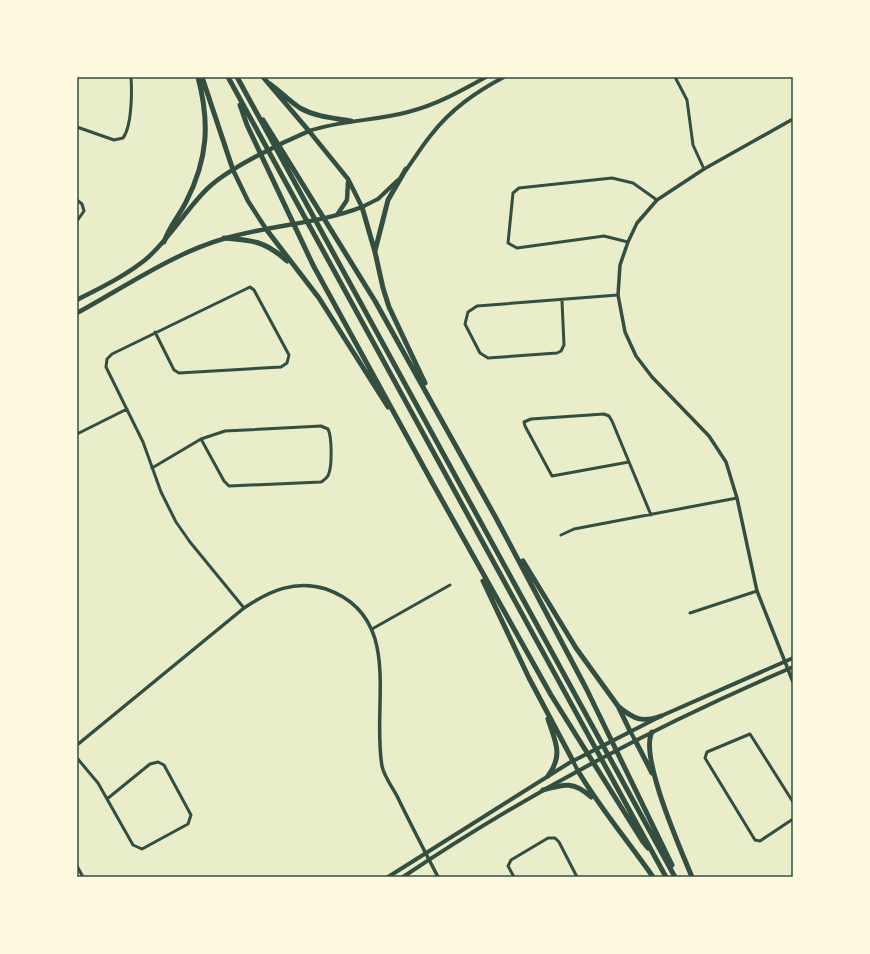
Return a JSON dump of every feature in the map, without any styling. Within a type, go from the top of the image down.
[{"type":"highway","points":[[164,242],[169,229],[190,196],[204,155],[206,116],[198,77]]},
{"type":"highway","points":[[202,77],[233,170]]},
{"type":"highway","points":[[228,77],[666,877]]},
{"type":"highway","points":[[237,77],[676,877]]},
{"type":"highway","points":[[263,77],[309,131]]},
{"type":"highway","points":[[270,84],[299,107],[311,113],[323,117],[351,121]]},
{"type":"highway","points":[[236,92],[247,125],[304,246],[398,420],[579,742],[642,842],[653,853]]},
{"type":"highway","points":[[251,103],[271,130],[350,258],[496,518],[586,688],[667,852],[676,877]]},
{"type":"highway","points":[[375,252],[388,200],[406,169]]},
{"type":"highway","points":[[362,207],[375,252],[382,288],[389,307],[439,415]]},
{"type":"highway","points":[[266,229],[319,298],[379,396],[398,420]]},
{"type":"highway","points":[[224,238],[248,239],[262,243],[279,254],[299,273]]},
{"type":"highway","points":[[496,518],[576,648],[618,706],[630,731]]},
{"type":"highway","points":[[455,522],[541,701],[573,761]]},
{"type":"highway","points":[[541,701],[558,753],[557,762],[548,776]]},
{"type":"highway","points":[[618,706],[630,716],[640,720],[649,720],[661,716]]},
{"type":"highway","points":[[652,732],[649,739],[650,754],[661,794]]},
{"type":"highway","points":[[636,740],[661,794],[692,877]]},
{"type":"highway","points":[[578,771],[601,806],[625,836],[653,877]]},
{"type":"highway","points":[[543,790],[569,784],[584,790],[601,806]]},
{"type":"main road","points":[[77,300],[127,273],[144,261],[164,242],[201,195],[212,184],[244,164],[309,131],[331,124],[407,113],[428,106],[486,77]]},
{"type":"main road","points":[[77,313],[176,258],[224,238],[337,215],[362,207],[388,190],[406,169],[430,135],[444,120],[475,94],[504,77]]},
{"type":"main road","points":[[309,131],[348,179],[362,207]]},
{"type":"main road","points":[[233,170],[248,201],[266,229]]},
{"type":"main road","points":[[337,215],[347,200],[348,179]]},
{"type":"main road","points":[[388,877],[425,852],[573,761],[661,716],[793,658]]},
{"type":"main road","points":[[403,877],[429,859],[543,790],[583,768],[652,732],[793,668]]},
{"type":"main road","points":[[630,731],[636,740]]},
{"type":"main road","points":[[573,761],[578,771]]},
{"type":"street","points":[[77,127],[114,140],[121,139],[126,133],[131,104],[132,77]]},
{"type":"street","points":[[675,77],[687,100],[694,145],[704,169]]},
{"type":"street","points":[[793,119],[704,169],[657,200],[637,223],[628,242],[620,265],[618,295],[625,332],[636,356],[652,377],[715,443],[729,468],[757,591],[793,682]]},
{"type":"street","points":[[628,242],[604,236],[517,248],[508,242],[513,193],[519,188],[612,178],[633,183],[657,200]]},
{"type":"street","points":[[77,200],[84,209],[84,214],[77,221]]},
{"type":"street","points":[[155,332],[174,370],[180,373],[281,367],[287,363],[289,355],[254,290],[250,287],[155,332],[112,354],[107,359],[106,367],[128,409],[176,522],[190,542],[244,608]]},
{"type":"street","points":[[562,300],[563,349],[555,354],[488,358],[480,353],[465,324],[468,312],[477,306],[618,295]]},
{"type":"street","points":[[77,434],[128,409]]},
{"type":"street","points":[[629,462],[552,476],[524,422],[530,419],[604,414],[609,416],[629,462],[651,515]]},
{"type":"street","points":[[152,468],[201,439],[225,432],[321,426],[328,429],[330,435],[330,472],[321,482],[229,486],[224,481],[201,439]]},
{"type":"street","points":[[561,535],[574,529],[737,498]]},
{"type":"street","points":[[77,745],[244,608],[262,596],[282,588],[308,584],[331,591],[350,602],[363,615],[372,629],[380,655],[379,732],[382,768],[438,877]]},
{"type":"street","points":[[372,629],[450,585]]},
{"type":"street","points":[[690,613],[757,591]]},
{"type":"street","points":[[793,802],[750,734],[707,752],[705,758],[755,840],[760,841],[793,820]]},
{"type":"street","points":[[77,758],[98,783],[107,799],[133,845],[142,849],[188,824],[191,815],[164,765],[158,762],[150,764],[107,799]]},
{"type":"street","points":[[514,877],[508,866],[511,860],[548,838],[555,838],[559,842],[577,877]]},
{"type":"street","points":[[77,866],[83,877]]}]
